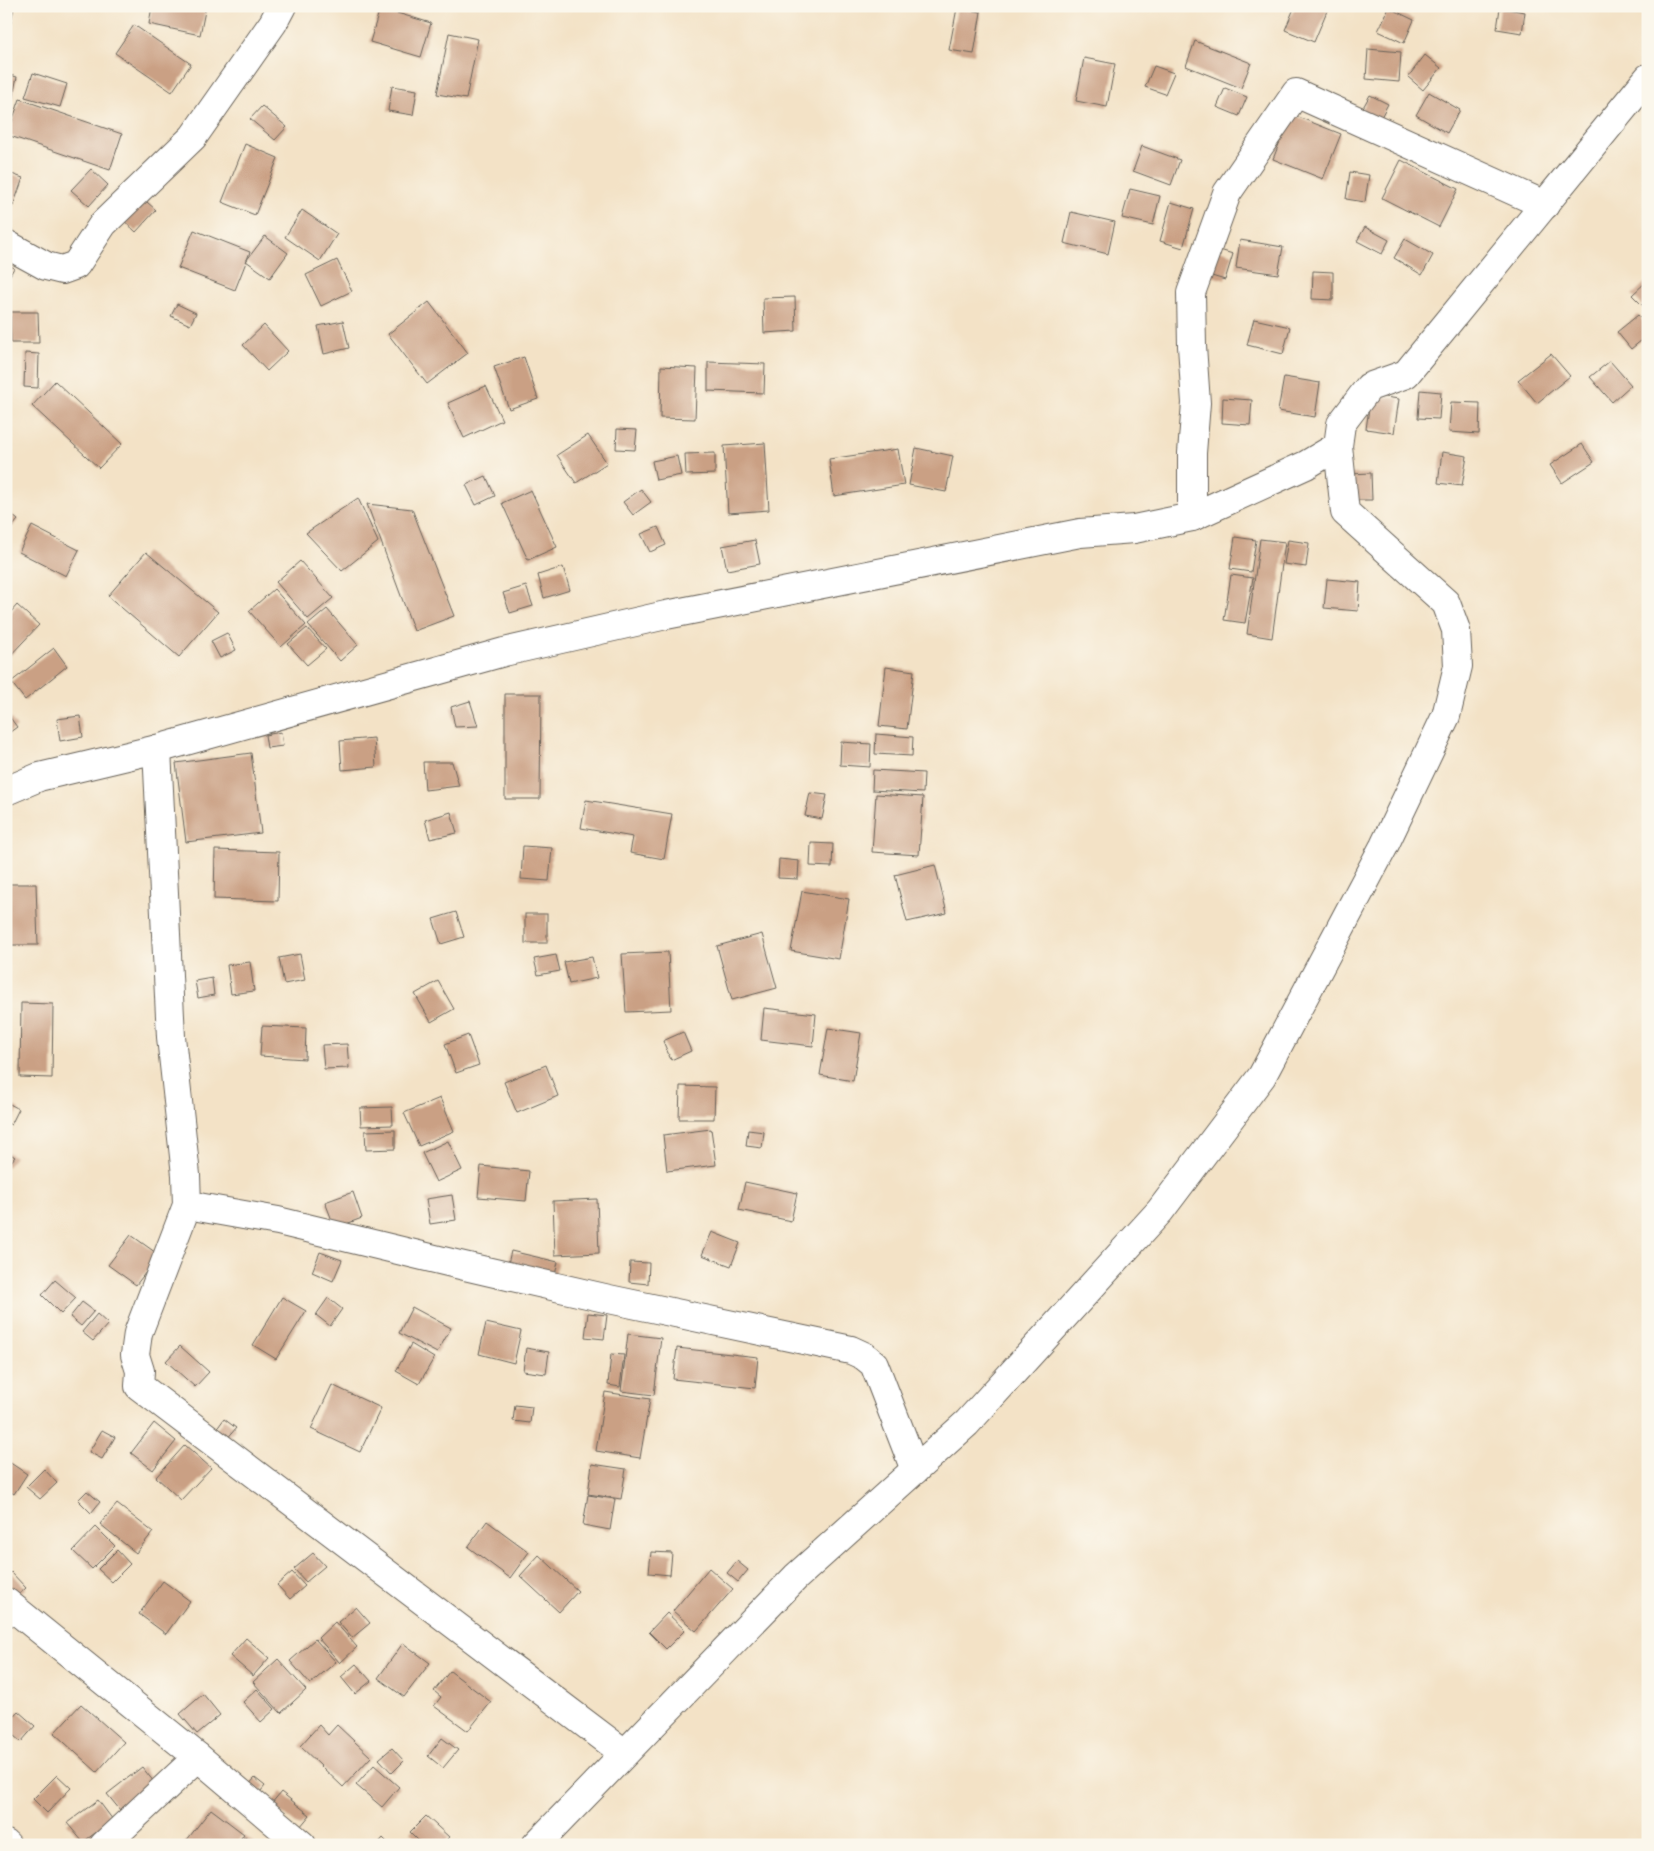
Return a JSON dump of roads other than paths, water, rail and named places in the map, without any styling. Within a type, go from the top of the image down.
[{"type":"street","points":[[6,244],[46,266],[62,270],[76,265],[103,224],[193,137],[273,23],[282,6]]},
{"type":"street","points":[[536,1845],[796,1577],[967,1423],[1160,1211],[1262,1076],[1384,846],[1446,716],[1458,666],[1456,630],[1446,603],[1345,512],[1338,446],[1340,424],[1369,387],[1406,374],[1648,78]]},
{"type":"street","points":[[1192,517],[1192,453],[1196,403],[1191,293],[1227,193],[1296,93],[1545,205]]},
{"type":"street","points":[[6,792],[39,777],[157,749],[504,652],[666,615],[1080,533],[1134,528],[1192,517],[1306,465],[1338,446]]},
{"type":"street","points":[[157,749],[171,1037],[186,1175],[187,1205],[138,1333],[135,1355],[140,1371],[139,1386],[624,1753]]},
{"type":"street","points":[[187,1205],[278,1221],[609,1299],[851,1350],[864,1356],[874,1364],[916,1470]]},
{"type":"street","points":[[6,1602],[198,1757],[302,1845]]},
{"type":"street","points":[[104,1845],[198,1757]]}]
